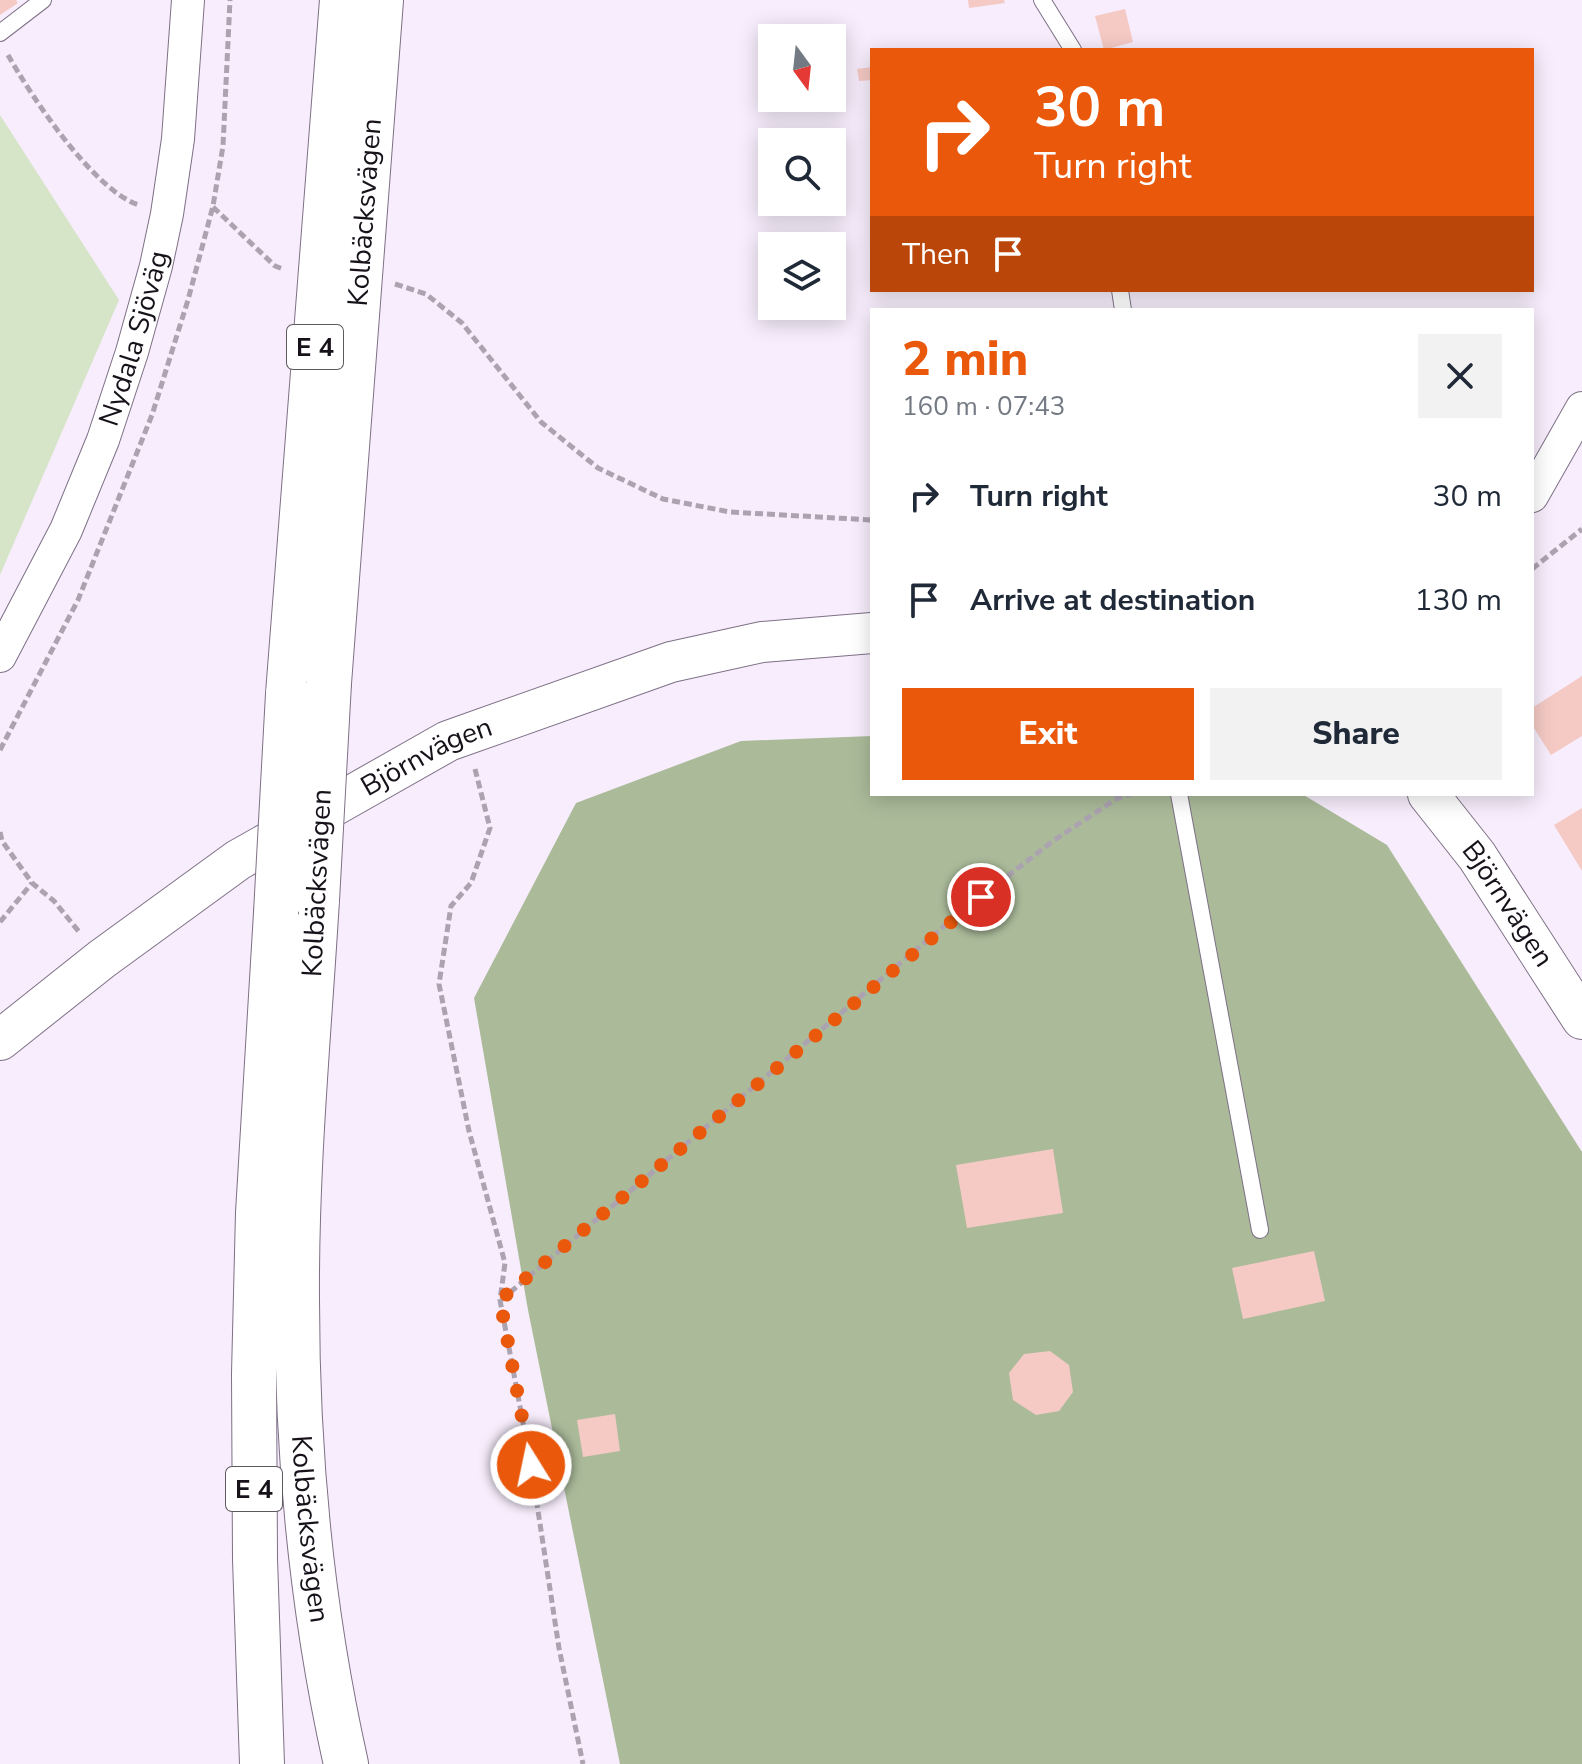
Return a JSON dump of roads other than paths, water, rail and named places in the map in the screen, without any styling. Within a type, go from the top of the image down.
[{"type":"highway","name":"Kolbäcksvägen","points":[[342,0],[296,906],[300,1406],[309,1532],[346,1764]]},
{"type":"highway","name":"Kolbäcksvägen","points":[[308,689],[381,0]]},
{"type":"highway","name":"Kolbäcksvägen","points":[[262,1764],[255,1559],[254,1374],[258,1213],[296,906]]},
{"type":"street","name":"Nydala Sjöväg","points":[[0,656],[66,530],[103,440],[140,323],[167,214],[178,139],[188,0]]},
{"type":"street","points":[[1534,492],[1582,408]]},
{"type":"street","name":"Björnvägen","points":[[0,1040],[102,959],[238,860],[448,741],[671,662],[762,642],[870,633]]},
{"type":"street","name":"Björnvägen","points":[[1430,796],[1477,856],[1582,1019]]},
{"type":"lane","points":[[0,33],[43,0]]},
{"type":"lane","points":[[1042,0],[1072,48]]},
{"type":"lane","points":[[1179,796],[1260,1230]]}]
